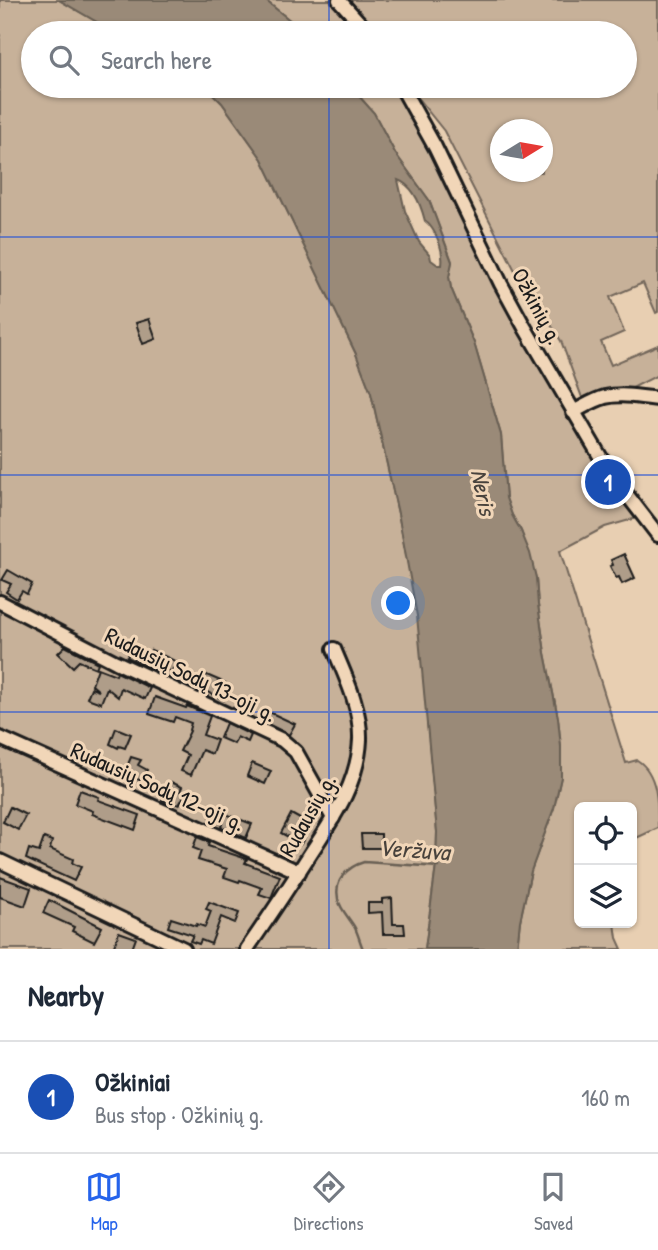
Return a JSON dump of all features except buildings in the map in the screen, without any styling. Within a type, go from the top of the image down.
[{"type":"street","points":[[339,0],[358,21]]},
{"type":"street","name":"Ožkinių g.","points":[[408,98],[435,147],[501,284],[573,412],[621,487],[658,535]]},
{"type":"street","points":[[573,412],[607,397],[658,398]]},
{"type":"street","name":"Rudausių Sodų 13-oji g.","points":[[0,602],[116,662],[282,740],[296,752],[333,818]]},
{"type":"street","name":"Rudausių g.","points":[[247,949],[333,818],[351,785],[356,768],[360,740],[359,722],[354,699],[334,649]]},
{"type":"street","name":"Rudausių Sodų 12-oji g.","points":[[0,738],[299,872]]},
{"type":"street","points":[[0,861],[184,949]]},
{"type":"shaded area","points":[[0,0],[59,0],[95,21],[21,21],[21,98],[217,98],[262,159],[356,354],[371,393],[418,616],[437,832],[436,866],[425,949],[0,949]]},
{"type":"shaded area","points":[[265,0],[333,0],[351,21],[291,21]]},
{"type":"shaded area","points":[[347,0],[658,0],[658,312],[656,313],[643,283],[610,297],[624,332],[601,342],[611,365],[658,345],[658,375],[587,411],[561,341],[545,315],[529,298],[444,131],[418,98],[637,98],[637,21],[366,21]]},
{"type":"shaded area","points":[[361,98],[401,98],[544,374],[599,467],[637,518],[605,527],[560,551],[626,763],[637,760],[644,766],[653,781],[657,799],[658,828],[637,838],[637,802],[574,802],[574,928],[616,928],[622,949],[517,949],[531,871],[554,808],[561,777],[558,718],[545,653],[536,578],[521,531],[506,498],[501,435],[474,343],[451,288],[449,277],[452,261],[429,200],[395,153],[374,113]]},
{"type":"water","points":[[59,0],[265,0],[291,21],[95,21]]},
{"type":"water","name":"Neris","points":[[217,98],[361,98],[374,113],[395,153],[429,200],[452,262],[449,277],[451,288],[474,343],[501,435],[506,498],[530,553],[536,578],[561,747],[561,777],[554,808],[531,871],[517,949],[425,949],[436,866],[437,832],[417,616],[399,518],[371,393],[356,354],[262,159]],"holes":[[[398,180],[416,197],[425,221],[436,235],[442,253],[442,265],[431,260],[419,242],[405,211]]]},
{"type":"waterway","name":"Veržuva","points":[[363,949],[355,928],[338,899],[338,886],[343,875],[364,862],[439,867]]},
{"type":"place","name":"Ožkiniai","points":[[608,482]]}]
